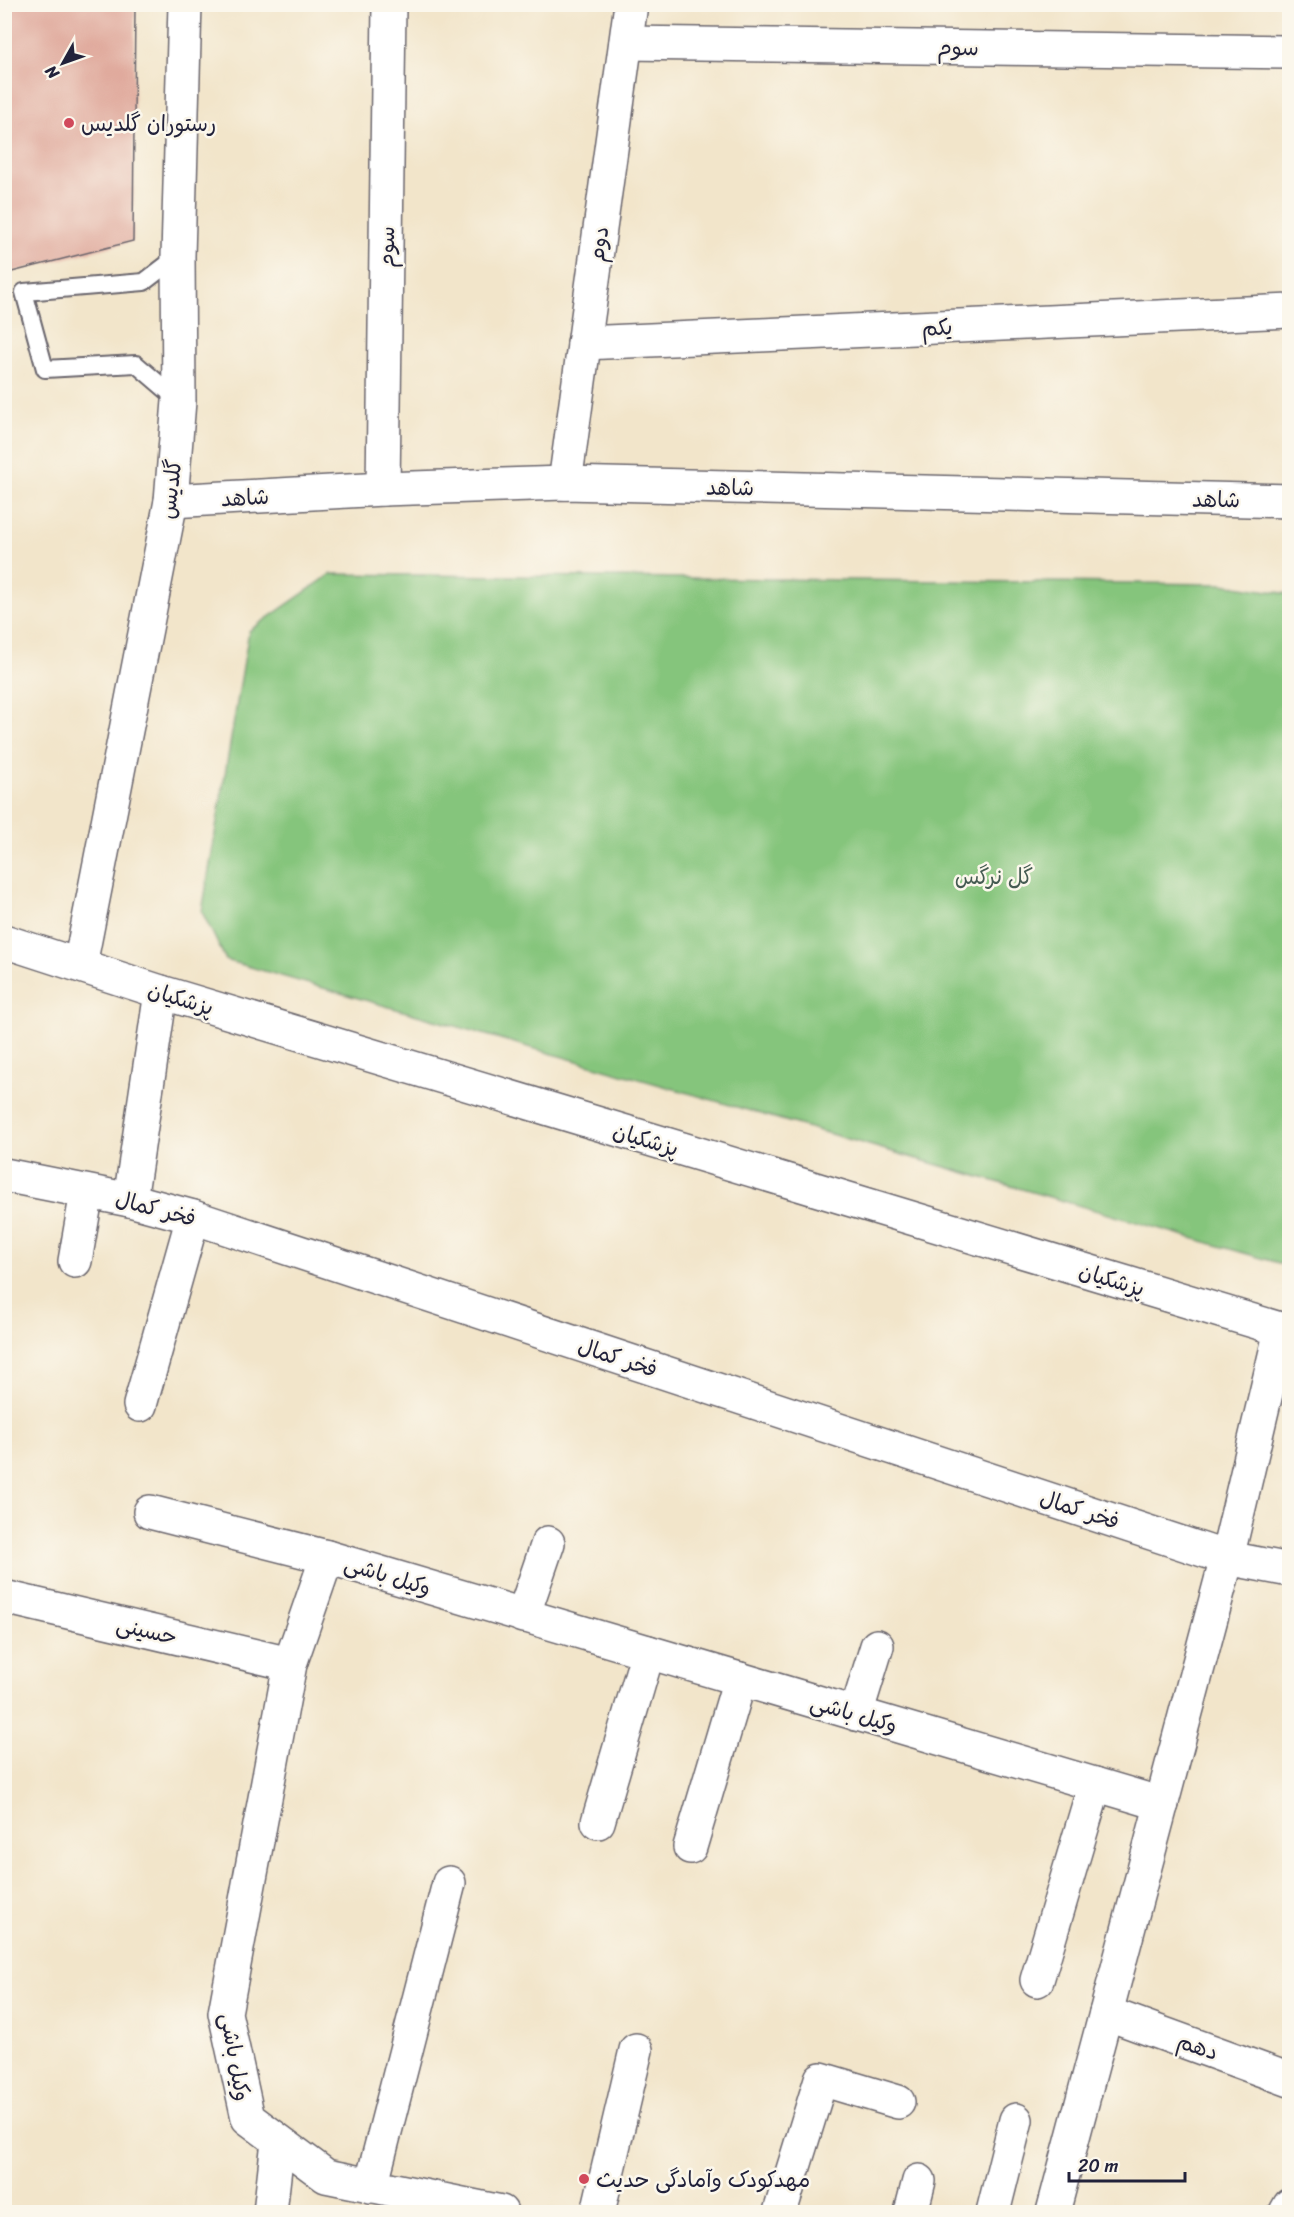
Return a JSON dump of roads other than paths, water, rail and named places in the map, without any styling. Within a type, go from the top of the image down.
[{"type":"street","name":"گلدیس","points":[[80,965],[171,501],[178,401],[178,256],[185,4]]},
{"type":"street","name":"سوم","points":[[383,489],[389,4]]},
{"type":"street","name":"دوم","points":[[565,483],[631,4]]},
{"type":"street","name":"سوم","points":[[626,43],[1290,52]]},
{"type":"street","name":"یکم","points":[[584,343],[1290,311]]},
{"type":"street","name":"شاهد","points":[[171,501],[383,489],[565,483],[1289,500]]},
{"type":"street","name":"پزشکیان","points":[[4,941],[161,992],[1285,1331]]},
{"type":"street","points":[[130,1200],[161,992]]},
{"type":"street","name":"فخر کمال","points":[[4,1175],[130,1200],[193,1218],[1227,1558],[1290,1570]]},
{"type":"street","points":[[75,1262],[87,1192]]},
{"type":"street","points":[[140,1405],[193,1218]]},
{"type":"street","points":[[1053,2212],[1285,1331]]},
{"type":"street","points":[[150,1512],[327,1557]]},
{"type":"street","points":[[523,1616],[548,1543]]},
{"type":"street","name":"وکیل باشی","points":[[501,2212],[326,2176],[248,2118],[225,2013],[290,1664],[327,1557],[1162,1804]]},
{"type":"street","name":"حسینی","points":[[4,1597],[290,1664]]},
{"type":"street","points":[[856,1714],[877,1646]]},
{"type":"street","points":[[598,1822],[648,1652]]},
{"type":"street","points":[[690,1847],[740,1679]]},
{"type":"street","points":[[1037,1980],[1095,1784]]},
{"type":"street","points":[[371,2186],[449,1883]]},
{"type":"street","name":"دهم","points":[[1106,2013],[1238,2047],[1290,2080]]},
{"type":"street","points":[[598,2212],[636,2050]]},
{"type":"street","points":[[780,2212],[821,2079],[898,2102]]},
{"type":"street","points":[[993,2212],[1016,2120]]},
{"type":"street","points":[[270,2212],[278,2141]]},
{"type":"street","points":[[911,2212],[919,2181]]},
{"type":"street","points":[[1286,2212],[1290,2205]]},
{"type":"lane","points":[[178,256],[144,282],[24,292],[45,369],[136,364],[178,401]]},
{"type":"place","name":"رستوران گلدیس","points":[[69,123]]},
{"type":"place","name":"مهدکودک وآمادگی حدیث","points":[[584,2179]]},
{"type":"park label","name":"گل نرگس","points":[[994,876]]}]
